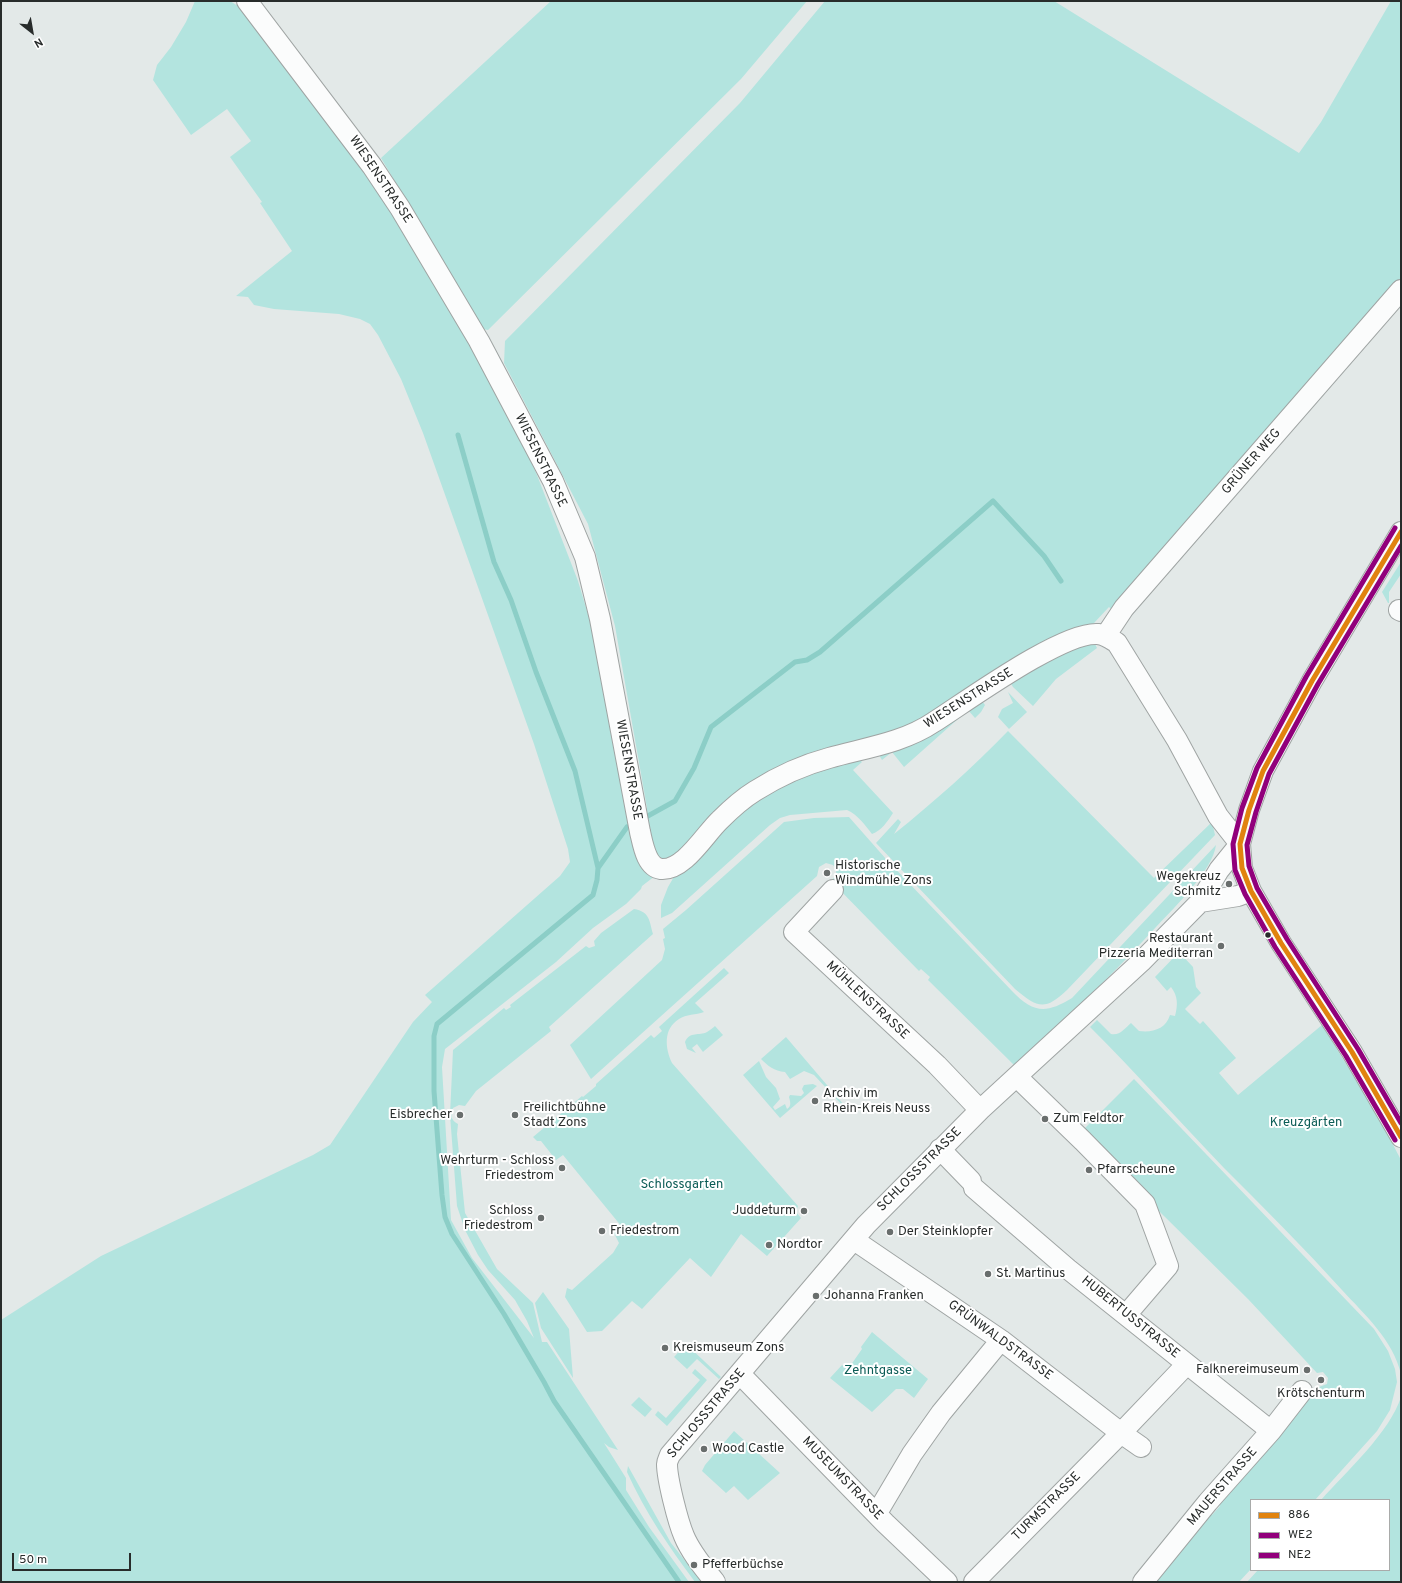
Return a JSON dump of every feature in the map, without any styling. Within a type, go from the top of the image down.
[{"type":"street","name":"WIESENSTRASSE","points":[[247,1],[372,166],[400,208],[479,341],[553,481],[585,558],[600,619],[640,832],[644,849],[650,862],[660,869],[673,868],[688,856],[719,821],[753,792],[788,773],[828,758],[863,750],[902,738],[932,724],[1046,651],[1075,639],[1097,634],[1106,635]]},
{"type":"street","name":"GRÜNER WEG","points":[[1106,635],[1124,608],[1401,290]]},
{"type":"street","points":[[1401,532],[1312,681],[1263,770],[1249,810],[1240,844],[1242,868],[1250,891],[1281,943],[1352,1052],[1401,1137]]},
{"type":"street","points":[[1106,635],[1117,643],[1134,669],[1177,740],[1218,816],[1240,844]]},
{"type":"street","name":"SCHLOSSSTRASSE","points":[[715,1582],[689,1546],[683,1535],[678,1517],[667,1462],[677,1445],[740,1374],[866,1225],[980,1110],[1141,962],[1200,902],[1219,870],[1240,844]]},
{"type":"street","name":"MÜHLENSTRASSE","points":[[833,890],[794,932],[937,1065],[980,1110]]},
{"type":"street","points":[[1200,902],[1238,896],[1250,891]]},
{"type":"street","points":[[1017,1076],[1084,1141],[1145,1204],[1168,1266],[1126,1315]]},
{"type":"street","name":"HUBERTUSSTRASSE","points":[[940,1149],[972,1184],[1070,1270],[1271,1431]]},
{"type":"street","name":"GRÜNWALDSTRASSE","points":[[854,1240],[1002,1340],[1141,1447]]},
{"type":"street","points":[[877,1513],[912,1454],[941,1413],[1002,1340]]},
{"type":"street","name":"TURMSTRASSE","points":[[974,1582],[1187,1364]]},
{"type":"street","name":"MUSEUMSTRASSE","points":[[740,1374],[947,1582]]},
{"type":"street","name":"MAUERSTRASSE","points":[[1143,1582],[1208,1502],[1271,1431],[1302,1391]]},
{"type":"green space","points":[[195,1],[230,1],[244,10],[318,103],[478,342],[537,475],[578,581],[605,671],[633,815],[647,808],[615,626],[588,524],[504,363],[505,341],[740,103],[825,1],[1054,1],[1299,153],[1321,122],[1391,1],[1401,1],[1401,283],[1112,610],[1109,607],[1094,623],[941,710],[892,732],[805,760],[642,886],[641,889],[626,904],[593,928],[556,962],[445,1049],[442,1067],[451,1220],[472,1258],[534,1338],[527,1321],[515,1300],[488,1270],[478,1255],[465,1230],[457,1206],[450,1115],[453,1050],[504,1008],[506,1010],[511,1007],[510,1005],[586,946],[589,948],[595,946],[594,941],[601,933],[634,909],[643,912],[648,917],[653,934],[549,1027],[551,1031],[476,1091],[465,1106],[459,1105],[453,1108],[451,1116],[458,1124],[457,1134],[465,1213],[497,1269],[533,1303],[542,1342],[547,1342],[618,1450],[609,1447],[604,1443],[626,1478],[626,1490],[649,1527],[689,1582],[1,1582],[1,1320],[101,1256],[313,1155],[330,1145],[413,1022],[432,1002],[425,995],[560,876],[570,862],[568,849],[534,744],[423,433],[401,379],[378,335],[370,324],[360,319],[339,314],[274,309],[254,305],[248,297],[236,296],[292,251],[260,203],[262,202],[230,157],[251,141],[227,109],[191,135],[153,80],[157,65],[171,47],[186,22]]},
{"type":"green space","points":[[551,1],[807,1],[741,79],[488,330],[483,329],[381,158]]},
{"type":"green space","points":[[1401,562],[1401,574],[1389,592],[1388,603],[1382,592]]},
{"type":"green space","points":[[1095,644],[1097,648],[1056,679],[1033,706],[1013,687],[1009,680],[1065,647]]},
{"type":"green space","points":[[1008,692],[1027,712],[1009,729],[998,717],[1002,709],[1013,703]]},
{"type":"green space","points":[[982,701],[985,705],[975,718],[968,710],[904,767],[892,752],[882,760],[879,755]]},
{"type":"green space","points":[[1008,731],[1154,878],[1212,822],[1215,835],[1067,990],[1052,1002],[1046,1004],[1035,1003],[1015,989],[876,843],[898,819],[901,822],[894,834],[924,810]]},
{"type":"green space","points":[[858,758],[862,762],[853,770],[893,813],[878,831],[872,834],[858,817],[847,810],[790,815],[780,818],[770,825],[672,913],[661,918],[661,905],[668,887],[675,875],[726,823],[793,776]]},
{"type":"green space","points":[[849,817],[886,859],[1012,991],[1027,1004],[1040,1009],[1055,1007],[1072,998],[1216,845],[1208,866],[1182,899],[1078,1007],[1015,1066],[928,980],[930,977],[921,969],[919,971],[831,881],[836,875],[836,869],[833,865],[826,863],[819,867],[817,876],[591,1079],[570,1045],[662,960],[665,949],[663,929],[784,822],[814,818]]},
{"type":"green space","name":"Kreuzgärten","points":[[1179,952],[1193,967],[1196,987],[1201,993],[1185,1009],[1200,1024],[1203,1021],[1236,1058],[1219,1073],[1238,1095],[1322,1025],[1378,1116],[1401,1160],[1401,1374],[1392,1350],[1369,1319],[1299,1243],[1224,1168],[1090,1027],[1097,1020],[1111,1034],[1117,1034],[1131,1023],[1139,1031],[1153,1031],[1162,1027],[1170,1015],[1175,1016],[1177,1001],[1171,987],[1167,991],[1155,977]]},
{"type":"green space","name":"Schlossgarten","points":[[724,968],[729,973],[695,1003],[704,1012],[682,1017],[670,1028],[667,1039],[668,1051],[672,1063],[798,1206],[796,1212],[801,1218],[767,1256],[741,1234],[711,1277],[690,1258],[642,1309],[632,1301],[602,1331],[587,1332],[565,1297],[567,1288],[572,1290],[613,1253],[619,1243],[614,1233],[622,1227],[563,1155],[556,1160],[541,1141],[537,1141],[533,1137],[596,1086],[596,1084],[651,1035],[654,1038],[662,1031],[659,1027]]},
{"type":"green space","points":[[715,1026],[723,1035],[703,1052],[697,1044],[692,1048],[696,1053],[687,1049],[685,1042],[689,1036],[707,1032]]},
{"type":"green space","points":[[786,1037],[844,1105],[843,1106],[814,1075],[804,1071],[790,1079],[785,1072],[772,1068],[761,1059]]},
{"type":"green space","points":[[759,1061],[766,1077],[776,1088],[780,1099],[773,1107],[775,1110],[785,1104],[787,1109],[789,1108],[790,1095],[801,1096],[804,1093],[802,1089],[804,1085],[813,1084],[817,1086],[780,1118],[743,1075]]},
{"type":"green space","points":[[1134,1079],[1374,1329],[1388,1351],[1395,1369],[1397,1382],[1390,1410],[1377,1431],[1316,1499],[1250,1499],[1250,1570],[1239,1582],[1154,1582],[1210,1513],[1212,1515],[1220,1506],[1218,1504],[1319,1387],[1327,1384],[1328,1378],[1323,1372],[1317,1373],[1248,1299],[1080,1133]]},
{"type":"green space","points":[[543,1292],[569,1329],[573,1378],[541,1328],[535,1303]]},
{"type":"green space","name":"Zehntgasse","points":[[872,1332],[928,1379],[914,1398],[903,1389],[896,1389],[872,1412],[830,1378],[842,1365],[848,1369]]},
{"type":"green space","points":[[686,1344],[721,1377],[719,1379],[697,1359],[687,1369],[674,1357]]},
{"type":"green space","points":[[695,1369],[707,1380],[667,1426],[655,1415],[658,1411],[666,1418],[700,1380],[692,1373]]},
{"type":"green space","points":[[639,1397],[652,1409],[645,1417],[631,1405]]},
{"type":"green space","points":[[1401,1397],[1401,1582],[1247,1582],[1257,1571],[1390,1571],[1390,1499],[1322,1499],[1377,1438],[1395,1410]]},
{"type":"green space","points":[[734,1431],[780,1473],[748,1500],[734,1486],[726,1493],[702,1471],[705,1465]]},
{"type":"green space","points":[[628,1466],[671,1543],[702,1582],[695,1582],[658,1529],[634,1487],[627,1472]]},
{"type":"waterway","points":[[458,435],[494,562],[511,600],[536,672],[575,771],[598,868]]},
{"type":"waterway","points":[[646,817],[675,801],[694,768],[711,727],[795,662],[807,660],[820,652],[993,501],[1044,556],[1061,581]]},
{"type":"waterway","points":[[627,827],[598,868],[597,880],[593,895],[437,1024],[434,1036],[434,1091],[442,1195],[445,1217],[452,1234],[504,1314],[554,1401],[679,1582]]},
{"type":"transit line","name":"WE2","points":[[1395,528],[1306,677],[1257,768],[1242,808],[1233,844],[1235,870],[1245,894],[1275,947],[1346,1056],[1395,1140]]},
{"type":"transit line","name":"886","points":[[1401,532],[1312,681],[1263,771],[1249,810],[1240,844],[1242,868],[1251,891],[1281,943],[1352,1052],[1401,1137]]},
{"type":"transit line","name":"NE2","points":[[1401,546],[1318,684],[1269,774],[1247,845],[1249,866],[1257,888],[1287,939],[1358,1049],[1401,1123]]},
{"type":"place","name":"Historische Windmühle Zons","points":[[827,873]]},
{"type":"place","name":"Wegekreuz Schmitz","points":[[1229,884]]},
{"type":"place","name":"Restaurant Pizzeria Mediterran","points":[[1221,946]]},
{"type":"place","name":"Archiv im Rhein-Kreis Neuss","points":[[815,1101]]},
{"type":"place","name":"Eisbrecher","points":[[460,1115]]},
{"type":"place","name":"Freilichtbühne Stadt Zons","points":[[515,1115]]},
{"type":"place","name":"Zum Feldtor","points":[[1045,1119]]},
{"type":"place","name":"Wehrturm - Schloss Friedestrom","points":[[562,1168]]},
{"type":"place","name":"Pfarrscheune","points":[[1089,1170]]},
{"type":"place","name":"Juddeturm","points":[[804,1211]]},
{"type":"place","name":"Schloss Friedestrom","points":[[541,1218]]},
{"type":"place","name":"Friedestrom","points":[[602,1231]]},
{"type":"place","name":"Der Steinklopfer","points":[[890,1232]]},
{"type":"place","name":"Nordtor","points":[[769,1245]]},
{"type":"place","name":"St. Martinus","points":[[988,1274]]},
{"type":"place","name":"Johanna Franken","points":[[816,1296]]},
{"type":"place","name":"Kreismuseum Zons","points":[[665,1348]]},
{"type":"place","name":"Falknereimuseum","points":[[1307,1370]]},
{"type":"place","name":"Krötschenturm","points":[[1321,1380]]},
{"type":"place","name":"Wood Castle","points":[[704,1449]]},
{"type":"place","name":"Pfefferbüchse","points":[[694,1565]]}]
